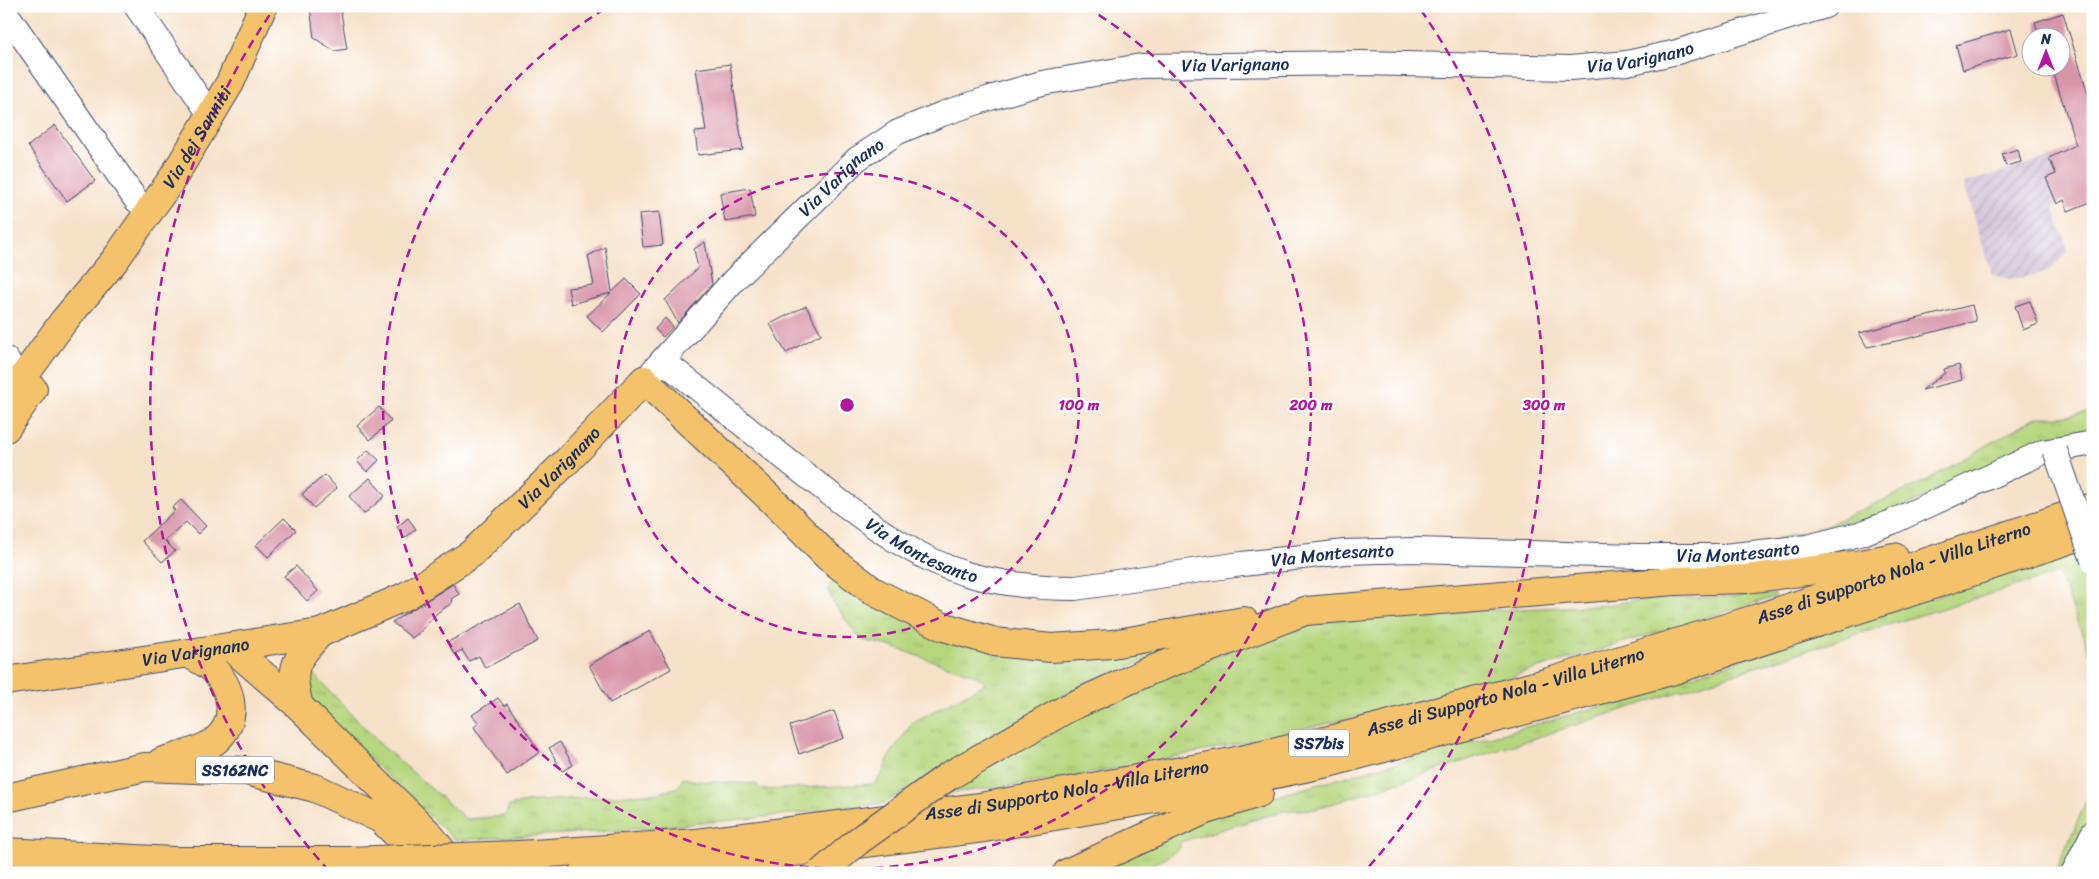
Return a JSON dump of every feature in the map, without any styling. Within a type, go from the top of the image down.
[{"type":"main road","name":"Via dei Sanniti","points":[[14,392],[63,322],[115,260],[174,176],[230,83],[263,6]]},
{"type":"main road","name":"Via dei Sanniti","points":[[6,428],[100,291],[115,260]]},
{"type":"main road","points":[[653,370],[773,501],[828,557],[873,591],[941,626],[995,642],[1051,648],[1112,644],[1305,611],[1674,581],[1746,579],[1861,564],[1938,547],[1964,549]]},
{"type":"main road","name":"Via Varignano","points":[[6,680],[232,648],[320,633],[406,596],[471,554],[567,461],[653,370]]},
{"type":"main road","name":"Asse di Supporto Nola - Villa Literno","points":[[6,852],[173,861],[346,861],[518,855],[696,843],[980,807],[1232,762],[1334,739],[1549,682],[1758,618],[2093,507]]},
{"type":"main road","name":"Asse di Supporto Nola - Villa Literno","points":[[583,873],[701,864],[984,828],[1155,799],[1296,770],[1671,671],[2093,532]]},
{"type":"main road","points":[[821,873],[858,841],[948,777],[1068,708],[1149,671],[1305,611]]},
{"type":"main road","points":[[299,706],[294,685],[295,666],[301,654],[320,633]]},
{"type":"main road","points":[[232,648],[299,706],[428,832],[460,873]]},
{"type":"main road","points":[[145,767],[215,742],[228,727],[232,707],[228,689],[213,668],[190,654]]},
{"type":"main road","name":"SS162NC","points":[[6,798],[145,767],[246,771],[315,788],[380,819],[436,873]]},
{"type":"main road","points":[[1067,873],[1203,811],[1255,795],[1296,770]]},
{"type":"street","points":[[136,6],[211,116]]},
{"type":"street","name":"Via Varignano","points":[[653,370],[734,280],[857,159],[898,132],[942,114],[990,98],[1042,83],[1141,66],[1362,63],[1570,68],[1627,63],[1677,52],[1825,6]]},
{"type":"street","points":[[6,13],[136,200],[149,212]]},
{"type":"street","points":[[6,359],[14,392]]},
{"type":"street","name":"Via Montesanto","points":[[653,370],[808,477],[888,536],[960,572],[1003,583],[1050,587],[1076,588],[1242,564],[1345,552],[1415,550],[1639,556],[1714,556],[1797,549],[1859,534],[1892,522],[2043,452],[2093,443]]},
{"type":"street","points":[[2055,450],[2093,560]]},
{"type":"street","points":[[2073,873],[2093,834]]},
{"type":"shaded area","points":[[2049,158],[2056,174],[2046,178],[2057,204],[2053,207],[2069,252],[2048,271],[2028,277],[2008,279],[1992,274],[1964,183]]},
{"type":"green space","points":[[2093,411],[2093,435],[2069,433],[2055,435],[1855,531],[1773,540],[1821,528],[1924,482],[2036,417],[2061,417]]},
{"type":"green space","points":[[2082,548],[2093,579],[2093,662],[2059,573],[1845,638],[1316,809],[1283,811],[1180,842],[1180,848],[1162,860],[1128,873],[1081,873],[1215,813],[1591,709]]},
{"type":"green space","points":[[839,578],[950,635],[1185,646],[1089,681],[1031,713],[885,803],[756,818],[600,832],[455,840],[309,702],[305,665],[379,743],[466,819],[505,816],[509,806],[525,802],[659,793],[678,787],[683,778],[698,781],[756,784],[762,790],[874,784],[882,774],[890,755],[913,722],[985,684],[982,679],[974,675],[889,646],[863,640],[856,634],[833,602],[828,591],[830,584]]},
{"type":"green space","points":[[1775,594],[1775,597],[1482,685],[1351,718],[1219,748],[1062,779],[942,794],[1065,721],[1243,645],[1302,627],[1337,620],[1400,614],[1609,605],[1630,601]]},
{"type":"green space","points":[[2093,785],[2093,814],[2062,873],[2055,873]]},
{"type":"building","points":[[310,6],[340,6],[347,49],[335,51],[314,38]]},
{"type":"building","points":[[2063,13],[2068,28],[2037,28],[2035,22]]},
{"type":"building","points":[[2011,29],[2018,54],[1963,70],[1956,45]]},
{"type":"building","points":[[2072,42],[2093,110],[2093,201],[2068,211],[2064,200],[2057,204],[2046,178],[2056,174],[2049,158],[2076,145],[2055,78],[2072,78]]},
{"type":"building","points":[[730,64],[743,150],[698,155],[695,132],[706,131],[696,69]]},
{"type":"building","points":[[55,125],[95,181],[67,201],[28,146]]},
{"type":"building","points":[[2018,149],[2021,162],[2006,166],[2002,154]]},
{"type":"building","points":[[750,188],[755,217],[725,222],[720,193]]},
{"type":"building","points":[[659,212],[663,245],[643,247],[639,214]]},
{"type":"building","points":[[705,242],[712,284],[678,323],[665,300],[698,268],[694,249]]},
{"type":"building","points":[[605,247],[612,292],[626,279],[641,294],[603,332],[587,316],[611,293],[571,304],[568,288],[594,285],[588,256]]},
{"type":"building","points":[[2030,301],[2038,324],[2023,330],[2015,306]]},
{"type":"building","points":[[1972,305],[1976,321],[1906,339],[1867,347],[1859,333]]},
{"type":"building","points":[[806,306],[821,334],[786,353],[770,324]]},
{"type":"building","points":[[665,318],[673,327],[663,337],[655,329]]},
{"type":"building","points":[[1959,365],[1962,380],[1922,390],[1945,373],[1944,369]]},
{"type":"building","points":[[379,407],[391,421],[370,440],[357,426]]},
{"type":"building","points":[[368,450],[379,460],[367,472],[357,461]]},
{"type":"building","points":[[325,475],[337,488],[314,508],[302,494]]},
{"type":"building","points":[[370,478],[385,496],[364,514],[349,496]]},
{"type":"building","points":[[181,500],[206,526],[198,534],[186,522],[165,541],[175,551],[162,562],[142,541],[175,510],[172,508]]},
{"type":"building","points":[[284,518],[296,530],[268,557],[256,545]]},
{"type":"building","points":[[408,518],[416,529],[405,538],[397,527]]},
{"type":"building","points":[[296,566],[318,591],[307,601],[284,576]]},
{"type":"building","points":[[453,584],[459,594],[451,599],[452,603],[437,613],[412,638],[392,622]]},
{"type":"building","points":[[520,604],[538,641],[485,668],[479,656],[469,661],[462,650],[454,654],[448,642]]},
{"type":"building","points":[[650,631],[671,669],[610,703],[589,665]]},
{"type":"building","points":[[498,698],[504,706],[507,704],[540,752],[507,775],[474,727],[479,723],[472,715]]},
{"type":"building","points":[[834,711],[844,738],[799,754],[790,726]]},
{"type":"building","points":[[560,742],[573,765],[562,771],[549,748]]}]
